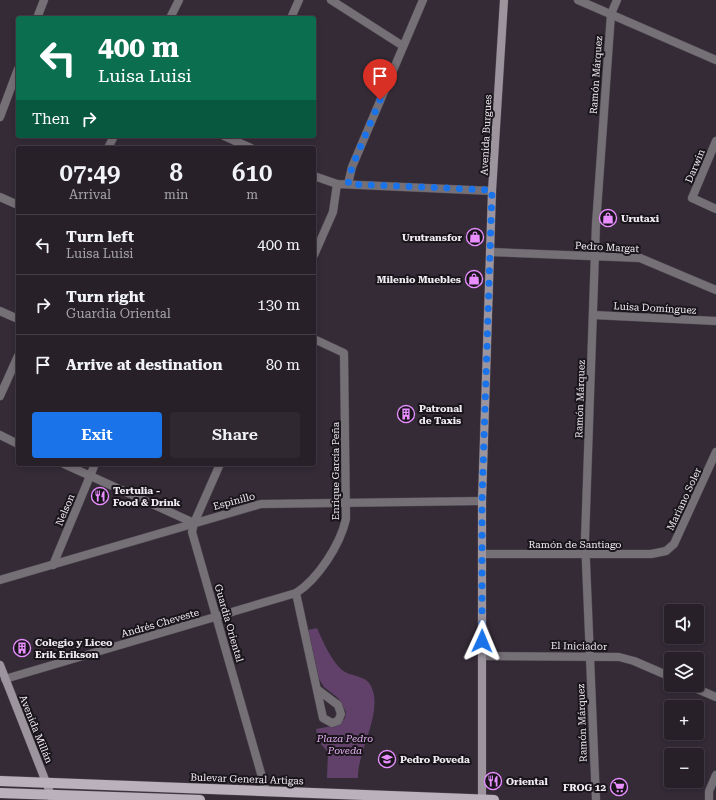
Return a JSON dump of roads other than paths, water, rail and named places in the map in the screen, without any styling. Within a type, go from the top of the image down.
[{"type":"main road","name":"Bulevar General Artigas","points":[[0,781],[494,800]]},
{"type":"main road","points":[[0,793],[52,798],[200,800]]},
{"type":"street","points":[[38,16],[44,0]]},
{"type":"street","points":[[171,16],[179,0]]},
{"type":"street","points":[[292,16],[299,0]]},
{"type":"street","points":[[331,0],[403,46]]},
{"type":"street","points":[[348,184],[352,167],[423,0]]},
{"type":"street","name":"Avenida Burgues","points":[[482,800],[482,501],[492,190],[504,0]]},
{"type":"street","points":[[578,0],[716,60]]},
{"type":"street","name":"Ramón Márquez","points":[[596,800],[586,554],[595,256],[611,14],[617,0]]},
{"type":"street","points":[[0,117],[16,74]]},
{"type":"street","name":"Darwin","points":[[716,141],[692,198],[716,209]]},
{"type":"street","points":[[237,142],[246,146]]},
{"type":"street","points":[[316,177],[337,184],[492,190]]},
{"type":"street","points":[[316,250],[333,212],[337,184]]},
{"type":"street","points":[[0,196],[16,204]]},
{"type":"street","name":"Pedro Margat","points":[[490,252],[640,258],[716,290]]},
{"type":"street","points":[[0,311],[16,318]]},
{"type":"street","name":"Luisa Domínguez","points":[[593,315],[716,321]]},
{"type":"street","name":"Enrique García Peña","points":[[296,593],[307,586],[316,577],[342,533],[346,519],[344,353],[316,340]]},
{"type":"street","points":[[0,396],[16,360]]},
{"type":"street","points":[[0,436],[16,443]]},
{"type":"street","name":"Mariano Soler","points":[[666,551],[674,544],[716,452]]},
{"type":"street","points":[[68,466],[194,523]]},
{"type":"street","name":"Nelson","points":[[53,565],[94,466]]},
{"type":"street","name":"Guardia Oriental","points":[[219,466],[194,523],[192,532],[266,791]]},
{"type":"street","name":"Espinillo","points":[[0,580],[261,504],[482,501]]},
{"type":"street","name":"Ramón de Santiago","points":[[483,554],[651,554],[666,551]]},
{"type":"street","points":[[296,593],[318,690]]},
{"type":"street","name":"Andrés Cheveste","points":[[5,679],[296,593]]},
{"type":"street","name":"El Iniciador","points":[[482,656],[590,656],[628,659],[664,674]]},
{"type":"street","name":"Avenida Millán","points":[[0,664],[52,798]]},
{"type":"street","points":[[704,692],[716,697]]},
{"type":"street","points":[[709,800],[709,791],[716,775]]},
{"type":"place","name":"Urutaxi","points":[[608,218]]},
{"type":"place","name":"Urutransfor","points":[[475,237]]},
{"type":"place","name":"Milenio Muebles","points":[[474,279]]},
{"type":"place","name":"Patronal de Taxis","points":[[406,414]]},
{"type":"place","name":"Tertulia - Food & Drink","points":[[100,496]]},
{"type":"place","name":"Colegio y Liceo Erik Erikson","points":[[22,648]]},
{"type":"place","name":"Pedro Poveda","points":[[387,759]]},
{"type":"place","name":"Oriental","points":[[493,781]]},
{"type":"place","name":"FROG 12","points":[[619,787]]},
{"type":"park label","name":"Plaza Pedro Poveda","points":[[345,744]]}]
